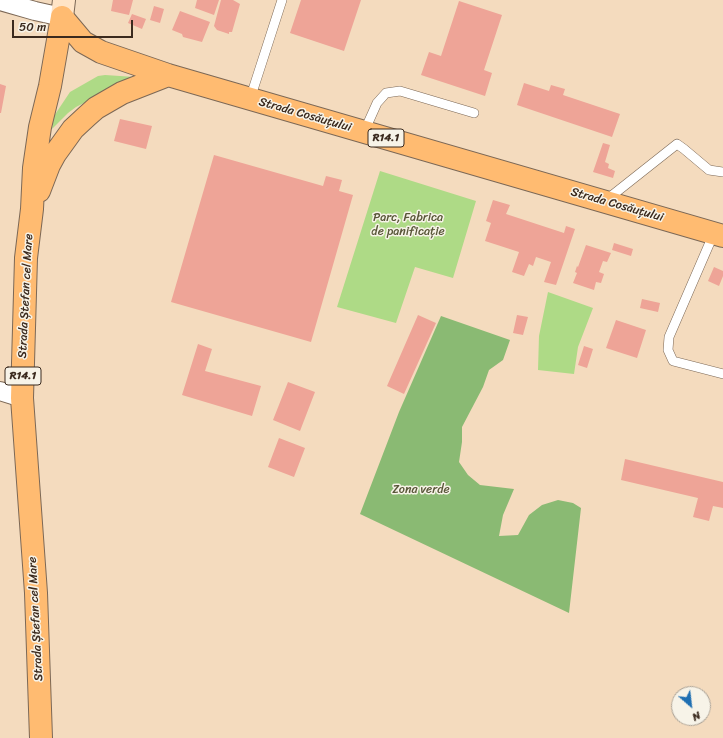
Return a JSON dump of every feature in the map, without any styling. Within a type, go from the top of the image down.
[{"type":"main road","name":"Strada Cosăuțului","points":[[63,9],[83,42],[101,52],[168,75],[718,234]]},
{"type":"main road","name":"Strada Ștefan cel Mare","points":[[41,738],[36,593],[22,398],[26,258],[32,209],[34,168],[40,127],[50,86],[63,9]]},
{"type":"main road","name":"R14.1","points":[[32,209],[49,165],[63,141],[73,129],[102,104],[128,91],[168,75]]},
{"type":"street","points":[[0,1],[35,11],[63,9]]},
{"type":"street","points":[[0,390],[22,398]]},
{"type":"lane","points":[[250,99],[282,0]]},
{"type":"lane","points":[[364,132],[377,104],[386,93],[400,90],[474,113]]},
{"type":"lane","points":[[604,202],[677,144],[709,170],[723,172]]},
{"type":"lane","points":[[718,234],[669,337],[668,350],[673,361],[723,374]]},
{"type":"green space","points":[[98,76],[135,77],[76,107],[52,129],[54,116],[70,92]]},
{"type":"green space","name":"Parc, Fabrica de panificație","points":[[380,171],[476,201],[453,278],[415,267],[396,323],[337,307]]},
{"type":"green space","points":[[548,292],[593,308],[578,347],[574,374],[538,370],[539,336]]},
{"type":"green space","name":"Zona verde","points":[[441,316],[510,340],[503,360],[489,370],[483,387],[462,427],[462,442],[459,462],[468,475],[480,485],[514,489],[503,515],[499,536],[518,535],[529,515],[542,505],[558,500],[573,503],[581,508],[569,613],[360,514],[399,412]]},
{"type":"building","points":[[113,0],[133,0],[129,15],[111,11]]},
{"type":"building","points":[[197,0],[219,0],[214,15],[195,8]]},
{"type":"building","points":[[221,0],[233,0],[240,4],[232,32],[229,32],[229,34],[217,30],[214,26]]},
{"type":"building","points":[[301,0],[361,0],[344,51],[290,33]]},
{"type":"building","points":[[459,1],[502,15],[484,70],[492,73],[485,96],[421,75],[429,52],[441,56]]},
{"type":"building","points":[[154,6],[164,9],[160,23],[150,20]]},
{"type":"building","points":[[180,11],[210,22],[202,42],[183,37],[182,34],[172,30]]},
{"type":"building","points":[[132,14],[146,19],[142,29],[128,23]]},
{"type":"building","points":[[524,83],[549,91],[551,85],[565,89],[563,95],[620,114],[612,137],[517,105]]},
{"type":"building","points":[[0,84],[6,86],[1,113],[0,113]]},
{"type":"building","points":[[120,119],[152,126],[146,149],[114,141]]},
{"type":"building","points":[[603,143],[610,145],[605,162],[609,164],[608,168],[615,171],[613,178],[593,172]]},
{"type":"building","points":[[214,155],[323,186],[326,176],[342,180],[339,191],[353,195],[311,342],[171,302]]},
{"type":"building","points":[[493,200],[510,205],[506,214],[564,233],[566,226],[575,229],[556,285],[544,282],[551,262],[536,257],[533,266],[529,264],[524,276],[512,272],[519,252],[485,241],[491,223],[486,221]]},
{"type":"building","points":[[614,243],[633,249],[631,256],[612,250]]},
{"type":"building","points":[[586,245],[611,253],[607,262],[603,261],[599,272],[604,274],[601,283],[596,282],[594,290],[573,283],[577,273],[575,272],[577,266],[578,267]]},
{"type":"building","points":[[714,267],[723,271],[723,276],[719,286],[708,281]]},
{"type":"building","points":[[642,299],[660,303],[658,312],[640,308]]},
{"type":"building","points":[[418,315],[436,323],[404,394],[387,386]]},
{"type":"building","points":[[517,315],[528,317],[523,335],[513,333]]},
{"type":"building","points":[[616,320],[646,330],[637,358],[606,348]]},
{"type":"building","points":[[198,344],[212,349],[205,371],[261,386],[252,416],[182,395]]},
{"type":"building","points":[[584,346],[593,349],[587,368],[578,365]]},
{"type":"building","points":[[288,382],[315,392],[300,431],[273,420]]},
{"type":"building","points":[[279,438],[305,448],[294,477],[268,467]]},
{"type":"building","points":[[625,459],[723,482],[723,508],[713,506],[709,521],[693,517],[698,498],[621,480]]}]
